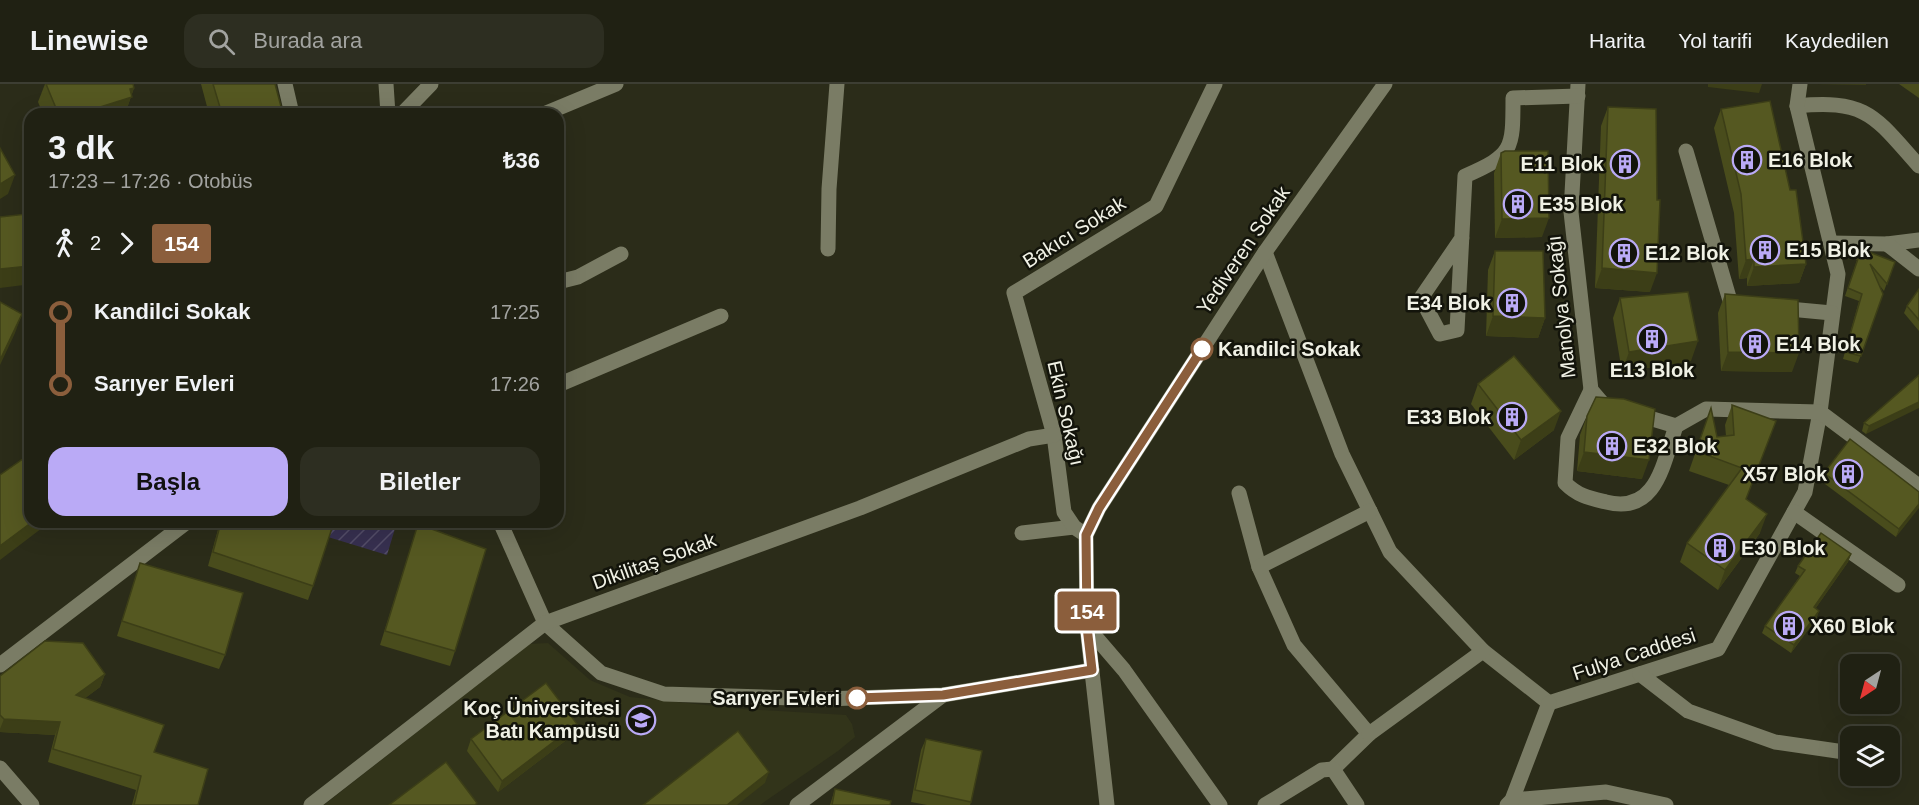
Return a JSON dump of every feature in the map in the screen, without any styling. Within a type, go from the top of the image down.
[{"type":"street","points":[[285,84],[291,108]]},
{"type":"street","points":[[386,84],[388,108]]},
{"type":"street","points":[[408,108],[431,84]]},
{"type":"street","points":[[558,108],[615,84]]},
{"type":"street","points":[[828,249],[829,189],[837,84]]},
{"type":"street","name":"Bakıcı Sokak","points":[[1014,293],[1156,206],[1215,84]]},
{"type":"street","name":"Yediveren Sokak","points":[[1080,531],[1099,508],[1265,252],[1385,84]]},
{"type":"street","name":"Fulya Caddesi","points":[[1549,703],[1718,650],[1805,492],[1820,412],[1838,274],[1797,106],[1800,84]]},
{"type":"street","points":[[1462,238],[1421,298],[1440,334],[1457,330],[1462,238],[1465,176],[1502,158],[1506,151],[1513,128],[1511,91],[1578,90]]},
{"type":"street","name":"Manolya Sokağı","points":[[1578,90],[1571,212],[1591,390],[1603,404],[1676,426]]},
{"type":"street","points":[[1797,106],[1832,103],[1869,113],[1919,166]]},
{"type":"street","points":[[1686,151],[1731,304],[1833,313]]},
{"type":"street","points":[[1831,243],[1887,244],[1919,240]]},
{"type":"street","points":[[1887,244],[1919,268]]},
{"type":"street","points":[[1265,252],[1342,454],[1390,552],[1483,651],[1549,703],[1509,803],[1606,792],[1666,805]]},
{"type":"street","points":[[564,280],[578,277],[621,254]]},
{"type":"street","name":"Ekin Sokağı","points":[[1014,293],[1054,435],[1064,512],[1080,531]]},
{"type":"street","points":[[564,382],[721,316]]},
{"type":"street","points":[[1591,390],[1568,438],[1565,483],[1578,495],[1620,506],[1646,497],[1657,481],[1676,426],[1706,409],[1820,412],[1919,486]]},
{"type":"street","name":"Dikilitaş Sokak","points":[[311,805],[545,623],[860,508],[1029,439],[1054,435]]},
{"type":"street","points":[[1239,493],[1259,567],[1294,645],[1369,734]]},
{"type":"street","points":[[1259,567],[1370,511]]},
{"type":"street","points":[[1794,512],[1898,585]]},
{"type":"street","points":[[0,665],[179,528]]},
{"type":"street","points":[[503,528],[545,623],[601,673],[664,694],[824,699],[943,695],[1092,670]]},
{"type":"street","points":[[1022,533],[1080,531],[1087,627],[1107,805]]},
{"type":"street","points":[[1087,627],[1124,670],[1220,805]]},
{"type":"street","points":[[1265,805],[1322,770],[1333,769],[1369,734],[1483,651]]},
{"type":"street","points":[[1640,674],[1688,711],[1775,742],[1840,751]]},
{"type":"street","points":[[797,805],[943,695]]},
{"type":"street","points":[[0,768],[32,805]]},
{"type":"street","points":[[1333,769],[1357,805]]},
{"type":"shaded area","points":[[306,528],[395,528],[387,555],[305,530]]},
{"type":"shaded area","name":"Koç Üniversitesi Batı Kampüsü","points":[[548,643],[590,680],[630,697],[743,709],[846,715],[852,724],[855,737],[760,805],[324,805],[529,644]]},
{"type":"building","points":[[46,84],[133,84],[134,88],[130,89],[132,97],[97,108],[56,108]]},
{"type":"building","points":[[213,84],[275,84],[281,108],[220,108]]},
{"type":"building","points":[[1770,101],[1790,190],[1796,190],[1806,264],[1754,267],[1754,259],[1746,260],[1741,194],[1721,109]]},
{"type":"building","points":[[1608,107],[1656,109],[1657,200],[1660,200],[1657,273],[1602,268]]},
{"type":"building","points":[[0,148],[15,175],[0,184]]},
{"type":"building","name":"E35 Blok","points":[[1505,151],[1548,151],[1549,218],[1502,219],[1501,153]]},
{"type":"building","points":[[24,214],[24,267],[0,269],[0,217]]},
{"type":"building","points":[[1862,246],[1864,250],[1895,262],[1887,284],[1870,264],[1883,294],[1861,356],[1845,352],[1862,294],[1848,288],[1860,253],[1855,247],[1861,249]]},
{"type":"building","name":"E34 Blok","points":[[1495,251],[1543,251],[1545,318],[1493,316]]},
{"type":"building","points":[[1919,289],[1919,320],[1907,306]]},
{"type":"building","points":[[1688,292],[1698,341],[1629,352],[1620,298]]},
{"type":"building","points":[[1725,294],[1798,300],[1799,353],[1728,352]]},
{"type":"building","points":[[0,302],[22,314],[0,360]]},
{"type":"building","points":[[1514,356],[1561,411],[1521,440],[1478,384]]},
{"type":"building","points":[[1919,375],[1919,402],[1869,426],[1864,423]]},
{"type":"building","name":"E32 Blok","points":[[1596,397],[1624,399],[1655,409],[1649,460],[1584,452],[1587,416]]},
{"type":"building","points":[[1732,405],[1776,421],[1746,499],[1767,514],[1725,570],[1687,543],[1742,468],[1696,451],[1711,408],[1717,437],[1734,435]]},
{"type":"building","points":[[1850,439],[1919,492],[1919,504],[1899,529],[1824,473]]},
{"type":"building","points":[[24,458],[24,528],[0,546],[0,475]]},
{"type":"building","points":[[219,528],[332,528],[313,586],[213,552]]},
{"type":"building","points":[[417,528],[429,528],[486,549],[455,651],[385,631]]},
{"type":"building","points":[[1821,533],[1851,554],[1814,607],[1819,611],[1794,645],[1765,626],[1805,570],[1798,566]]},
{"type":"building","points":[[140,563],[243,593],[225,655],[122,621]]},
{"type":"building","points":[[45,641],[83,643],[105,674],[76,695],[164,725],[154,752],[208,769],[198,805],[134,805],[141,776],[53,749],[60,722],[4,719],[0,715],[0,676]]},
{"type":"building","points":[[546,683],[577,724],[502,781],[471,739]]},
{"type":"building","points":[[738,731],[769,772],[727,805],[643,805]]},
{"type":"building","points":[[926,739],[982,751],[971,802],[915,790]]},
{"type":"building","points":[[446,762],[477,803],[475,805],[389,805]]},
{"type":"building","points":[[835,789],[891,801],[890,805],[832,805]]},
{"type":"bus line","name":"154","points":[[857,698],[943,695],[1092,670],[1087,627],[1086,535],[1099,508],[1202,349]]},
{"type":"place","name":"E16 Blok","points":[[1747,160]]},
{"type":"place","name":"E11 Blok","points":[[1625,164]]},
{"type":"place","name":"E35 Blok","points":[[1518,204]]},
{"type":"place","name":"E15 Blok","points":[[1765,250]]},
{"type":"place","name":"E12 Blok","points":[[1624,253]]},
{"type":"place","name":"E34 Blok","points":[[1512,303]]},
{"type":"place","name":"E13 Blok","points":[[1652,339]]},
{"type":"place","name":"E14 Blok","points":[[1755,344]]},
{"type":"place","name":"Kandilci Sokak","points":[[1202,349]]},
{"type":"place","name":"E33 Blok","points":[[1512,417]]},
{"type":"place","name":"E32 Blok","points":[[1612,446]]},
{"type":"place","name":"X57 Blok","points":[[1848,474]]},
{"type":"place","name":"E30 Blok","points":[[1720,548]]},
{"type":"place","name":"X60 Blok","points":[[1789,626]]},
{"type":"place","name":"Sarıyer Evleri","points":[[857,698]]},
{"type":"place","name":"Koç Üniversitesi Batı Kampüsü","points":[[641,720]]}]
